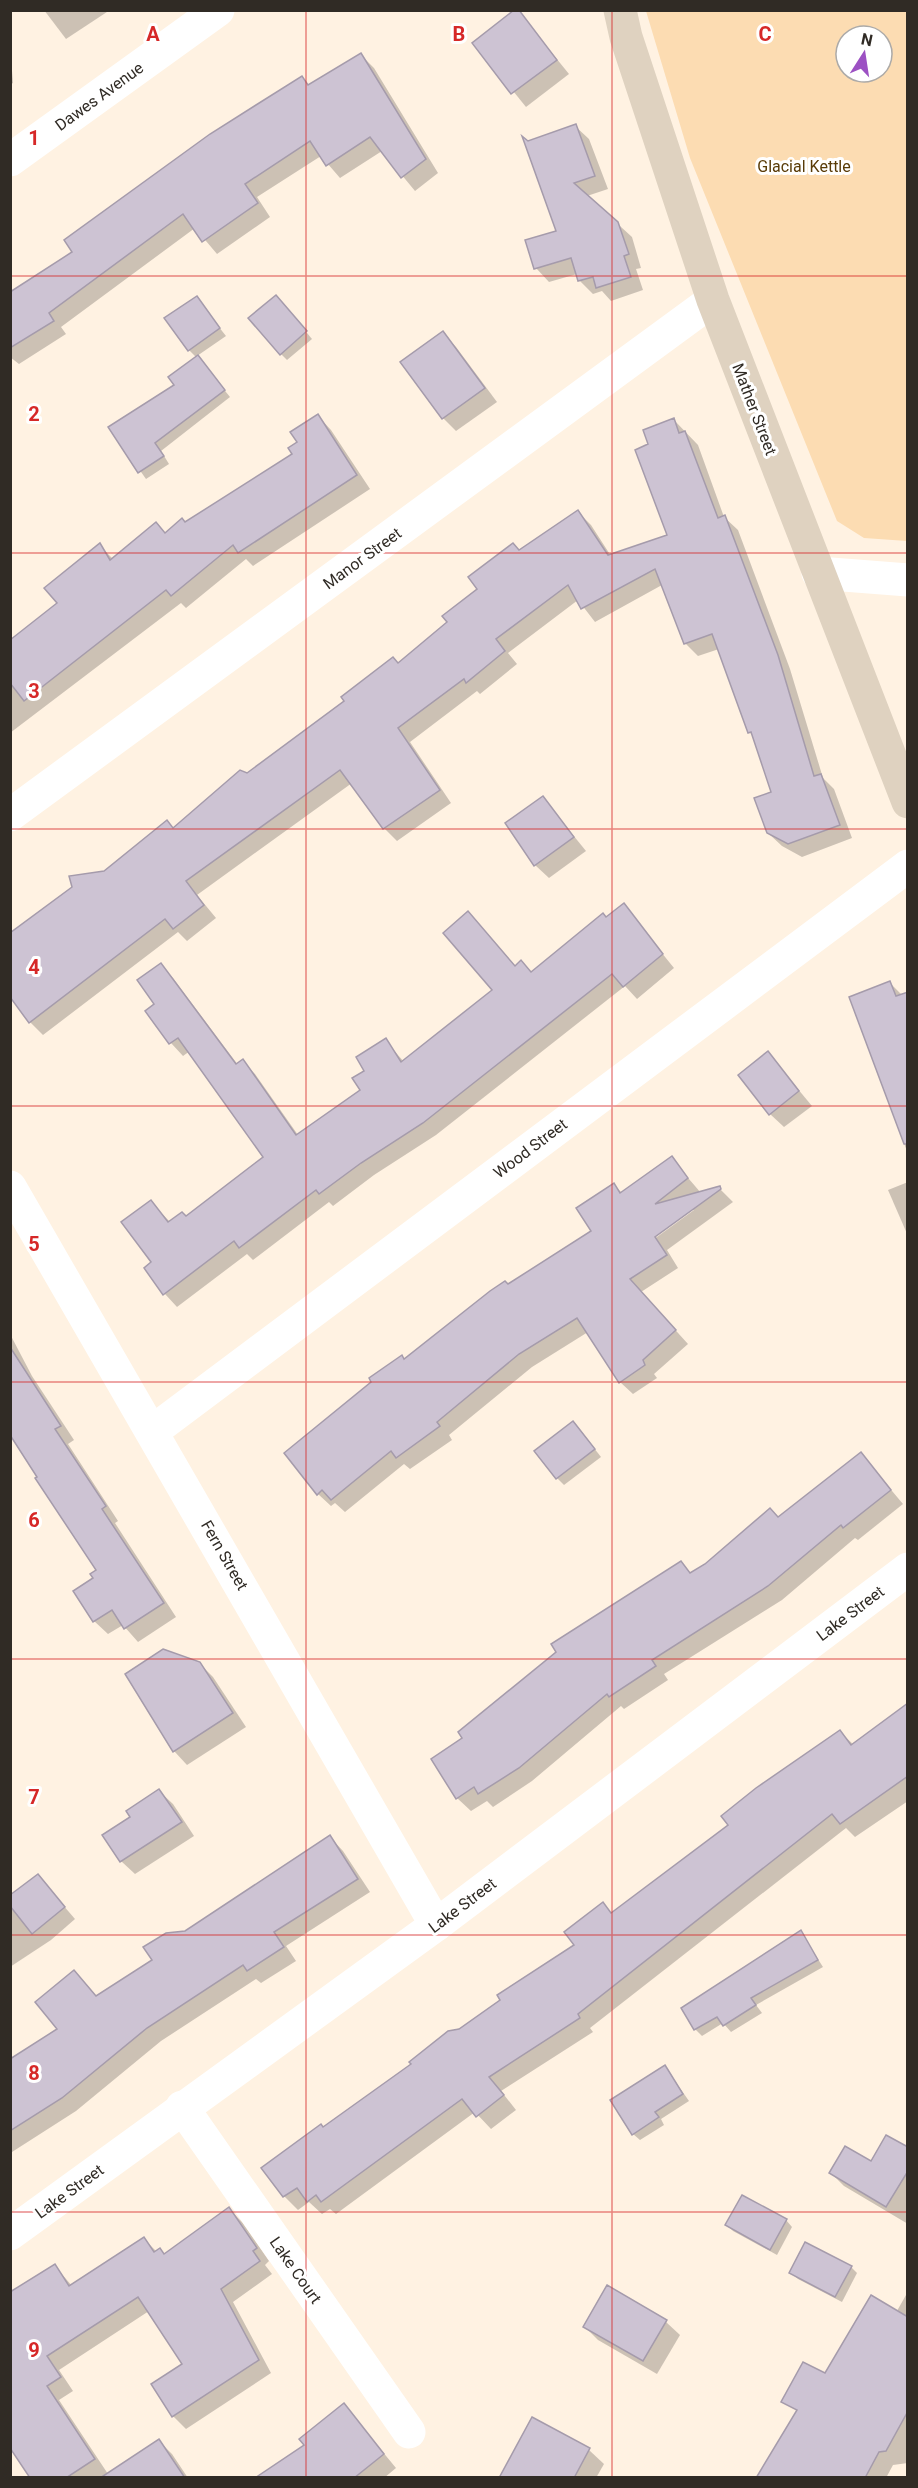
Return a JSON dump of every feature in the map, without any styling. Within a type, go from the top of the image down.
[{"type":"street","name":"Dawes Avenue","points":[[10,160],[218,10]]},
{"type":"street","name":"Mather Street","points":[[620,10],[626,37],[713,300],[908,802]]},
{"type":"street","name":"Manor Street","points":[[10,816],[713,300]]},
{"type":"street","points":[[818,573],[908,580]]},
{"type":"street","name":"Wood Street","points":[[153,1431],[908,866]]},
{"type":"street","name":"Fern Street","points":[[10,1187],[153,1431],[436,1925]]},
{"type":"street","name":"Lake Street","points":[[10,2234],[182,2107],[436,1925],[908,1569]]},
{"type":"street","name":"Lake Court","points":[[182,2107],[409,2432]]},
{"type":"green space","name":"Glacial Kettle","points":[[646,11],[907,11],[907,541],[864,538],[837,521],[690,158]]},
{"type":"building","points":[[514,10],[519,10],[557,60],[511,94],[472,43]]},
{"type":"building","points":[[361,53],[426,159],[401,178],[370,137],[326,166],[310,141],[245,184],[258,203],[202,242],[183,214],[49,313],[54,321],[10,348],[10,292],[72,252],[64,240],[210,134],[302,76],[308,85]]},
{"type":"building","points":[[576,124],[595,176],[574,183],[618,222],[629,254],[624,256],[631,277],[596,288],[593,277],[578,281],[571,258],[534,269],[525,240],[556,231],[522,136],[528,141]]},
{"type":"building","points":[[276,295],[307,331],[280,355],[248,318]]},
{"type":"building","points":[[197,296],[220,328],[188,351],[164,318]]},
{"type":"building","points":[[443,331],[485,388],[442,419],[400,362]]},
{"type":"building","points":[[198,355],[225,390],[155,443],[164,456],[138,473],[108,427],[174,385],[168,377]]},
{"type":"building","points":[[318,414],[357,475],[238,553],[233,545],[171,596],[166,590],[24,701],[10,683],[10,640],[57,603],[44,588],[100,543],[110,560],[156,522],[165,533],[182,518],[185,522],[292,454],[288,448],[297,442],[290,432]]},
{"type":"building","points":[[674,418],[679,433],[685,431],[718,518],[725,515],[778,655],[814,776],[821,774],[840,825],[788,844],[767,833],[754,798],[771,792],[751,732],[748,733],[712,634],[684,644],[655,569],[581,609],[568,585],[496,639],[505,651],[466,683],[464,679],[398,728],[440,790],[383,829],[340,770],[186,881],[204,905],[173,929],[165,919],[29,1023],[10,997],[10,933],[72,887],[69,876],[104,871],[167,820],[173,828],[240,770],[247,773],[344,701],[341,697],[393,657],[398,663],[447,622],[442,616],[477,589],[468,577],[513,543],[519,550],[578,510],[608,555],[667,535],[635,450],[648,444],[643,430]]},
{"type":"building","points":[[543,796],[574,837],[534,866],[505,823]]},
{"type":"building","points":[[624,903],[663,954],[623,987],[612,974],[423,1123],[361,1163],[319,1194],[316,1190],[239,1248],[234,1241],[163,1295],[144,1268],[151,1262],[121,1222],[151,1200],[168,1222],[182,1212],[186,1216],[263,1157],[178,1038],[169,1044],[145,1011],[154,1004],[137,980],[161,963],[236,1064],[243,1059],[296,1135],[360,1090],[352,1078],[364,1071],[356,1057],[386,1038],[401,1062],[492,990],[443,933],[468,911],[515,966],[521,960],[531,972],[603,913],[606,917]]},
{"type":"building","points":[[890,981],[896,996],[908,992],[908,1144],[904,1144],[849,997]]},
{"type":"building","points":[[768,1051],[799,1091],[769,1115],[738,1075]]},
{"type":"building","points":[[672,1156],[688,1178],[655,1204],[720,1186],[721,1189],[655,1237],[667,1255],[630,1279],[676,1330],[643,1360],[645,1365],[619,1383],[577,1318],[519,1354],[437,1422],[440,1426],[396,1458],[391,1451],[331,1500],[322,1490],[317,1495],[284,1453],[371,1382],[369,1378],[402,1355],[404,1359],[505,1281],[508,1284],[591,1231],[576,1208],[614,1183],[620,1193]]},
{"type":"building","points":[[10,1347],[61,1426],[55,1429],[106,1506],[102,1509],[164,1603],[124,1629],[112,1610],[93,1622],[73,1591],[93,1578],[90,1574],[96,1570],[35,1478],[37,1477],[10,1435]]},
{"type":"building","points":[[573,1421],[595,1449],[556,1479],[534,1451]]},
{"type":"building","points":[[861,1452],[891,1490],[843,1528],[841,1525],[768,1586],[652,1660],[656,1666],[609,1697],[607,1694],[519,1768],[478,1794],[474,1787],[456,1799],[431,1759],[462,1738],[458,1732],[556,1652],[551,1644],[681,1561],[690,1573],[705,1564],[770,1508],[778,1517]]},
{"type":"building","points":[[163,1649],[200,1662],[233,1713],[173,1752],[125,1674]]},
{"type":"building","points":[[908,1703],[908,1776],[840,1824],[832,1814],[578,2014],[580,2018],[489,2077],[504,2095],[476,2117],[462,2099],[321,2202],[316,2195],[307,2202],[297,2188],[283,2197],[261,2168],[321,2124],[323,2127],[411,2064],[409,2062],[448,2031],[459,2029],[500,2000],[497,1995],[574,1945],[564,1932],[603,1902],[611,1913],[728,1825],[721,1816],[756,1788],[840,1730],[851,1745]]},
{"type":"building","points":[[159,1789],[182,1822],[120,1862],[102,1835],[130,1817],[126,1811]]},
{"type":"building","points":[[330,1835],[358,1879],[274,1932],[284,1947],[247,1971],[243,1965],[147,2028],[62,2098],[10,2131],[10,2059],[57,2029],[35,2002],[74,1970],[96,1996],[152,1960],[143,1947],[166,1933],[185,1931]]},
{"type":"building","points":[[38,1874],[65,1907],[32,1934],[10,1906],[10,1895]]},
{"type":"building","points":[[801,1930],[818,1960],[751,1998],[756,2005],[723,2026],[717,2017],[694,2030],[681,2008]]},
{"type":"building","points":[[665,2065],[683,2094],[655,2112],[659,2117],[632,2135],[610,2100]]},
{"type":"building","points":[[886,2135],[908,2147],[908,2171],[886,2207],[829,2173],[845,2146],[871,2161]]},
{"type":"building","points":[[742,2195],[787,2219],[770,2250],[725,2225]]},
{"type":"building","points":[[229,2207],[257,2248],[253,2251],[260,2261],[221,2289],[259,2360],[172,2417],[151,2384],[182,2364],[138,2297],[47,2356],[61,2377],[47,2386],[95,2459],[66,2478],[30,2478],[10,2448],[10,2292],[55,2264],[69,2286],[144,2237],[154,2252],[160,2248],[164,2254]]},
{"type":"building","points":[[805,2242],[852,2266],[835,2297],[789,2273]]},
{"type":"building","points":[[607,2285],[667,2320],[643,2361],[583,2327]]},
{"type":"building","points":[[871,2295],[908,2317],[908,2411],[886,2451],[879,2452],[865,2478],[756,2478],[797,2410],[781,2402],[803,2362],[825,2373]]},
{"type":"building","points":[[344,2403],[384,2454],[354,2478],[255,2478],[304,2445],[299,2439]]},
{"type":"building","points":[[532,2417],[590,2448],[574,2478],[499,2478]]},
{"type":"building","points":[[159,2439],[185,2478],[100,2478]]}]
